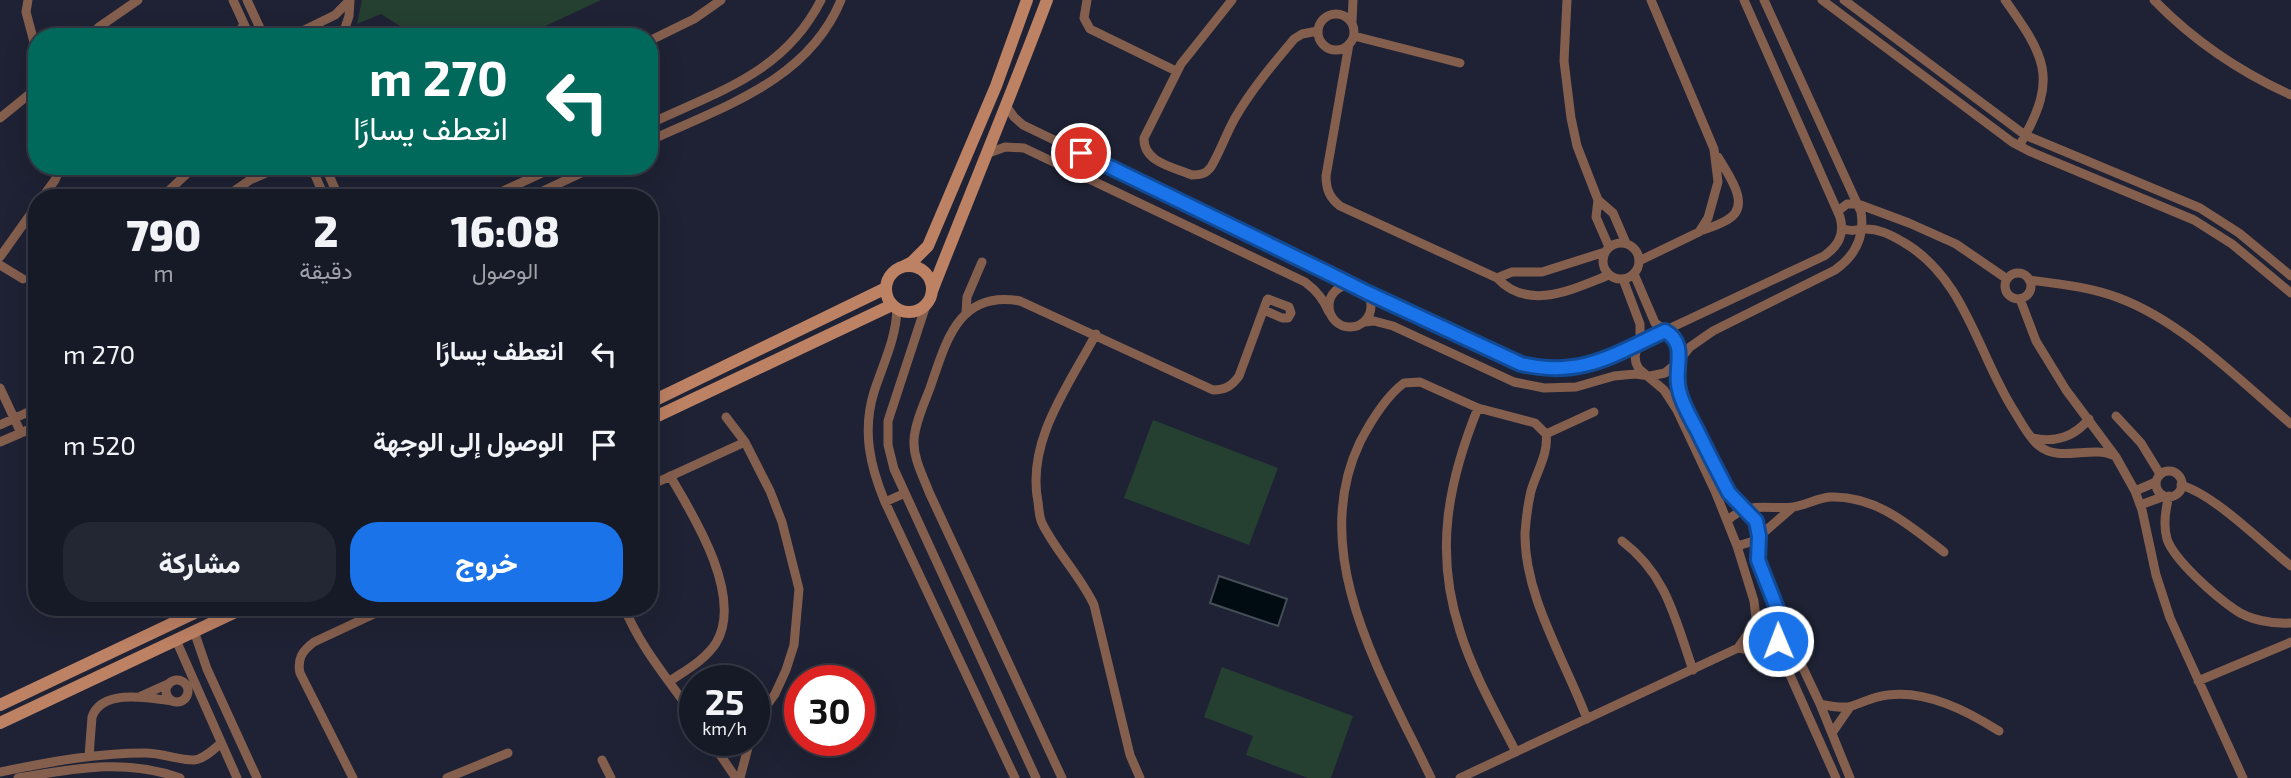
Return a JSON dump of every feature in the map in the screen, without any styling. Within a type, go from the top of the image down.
[{"type":"street","points":[[28,0],[26,12],[30,28]]},
{"type":"street","points":[[101,28],[138,0]]},
{"type":"street","points":[[233,0],[246,28]]},
{"type":"street","points":[[247,0],[260,28]]},
{"type":"street","points":[[314,28],[335,15],[350,0]]},
{"type":"street","points":[[345,28],[350,0]]},
{"type":"street","points":[[658,37],[694,19],[721,0]]},
{"type":"street","points":[[658,120],[744,80],[767,66],[798,36],[821,0]]},
{"type":"street","points":[[658,137],[749,94],[789,70],[823,33],[841,0]]},
{"type":"street","points":[[926,304],[922,309],[909,312],[894,307],[888,300],[886,288],[891,275],[912,262],[928,246],[996,86],[1027,0]]},
{"type":"street","points":[[1036,778],[903,494],[888,445],[888,421],[926,304],[1007,107],[1047,0]]},
{"type":"street","points":[[1087,0],[1084,18],[1090,29],[1176,71]]},
{"type":"street","points":[[1232,0],[1176,71],[1144,138],[1143,145],[1150,157],[1192,175],[1199,175],[1211,167],[1227,132],[1247,100],[1288,46],[1302,34],[1318,31]]},
{"type":"street","points":[[1353,0],[1352,40],[1326,176],[1329,194],[1340,206],[1497,278],[1528,295],[1563,293],[1609,275],[1623,279],[1634,274]]},
{"type":"street","points":[[1567,0],[1564,61],[1567,99],[1577,146],[1598,200],[1596,217],[1607,250],[1603,264],[1609,275]]},
{"type":"street","points":[[1639,261],[1728,220],[1738,207],[1737,191],[1714,149],[1651,0]]},
{"type":"street","points":[[1007,107],[1014,117],[1033,130],[1349,285],[1361,288],[1503,356],[1540,368],[1579,368],[1598,362],[1824,256],[1838,243],[1842,228],[1838,211],[1744,0]]},
{"type":"street","points":[[1844,0],[2025,135],[2200,208],[2239,233],[2291,276]]},
{"type":"street","points":[[2005,0],[2027,32],[2042,63],[2044,81],[2033,123],[2019,146]]},
{"type":"street","points":[[2154,0],[2190,33],[2237,67],[2291,95]]},
{"type":"street","points":[[1825,1],[2019,146],[2194,220],[2232,244],[2291,293]]},
{"type":"street","points":[[985,155],[1005,146],[1024,148],[1305,282],[1324,300],[1336,322],[1347,327],[1365,321],[1393,326],[1498,375],[1528,386],[1562,389],[1614,376],[1650,376],[1665,373],[1690,347],[1713,331],[1835,270],[1854,253],[1862,229],[1858,204],[1768,2]]},
{"type":"street","points":[[1352,22],[1344,15],[1334,13],[1322,21],[1318,31],[1321,40],[1332,49],[1341,49],[1352,40]]},
{"type":"street","points":[[242,28],[244,24]]},
{"type":"street","points":[[1352,40],[1460,63]]},
{"type":"street","points":[[0,118],[28,95]]},
{"type":"street","points":[[1024,148],[1033,130]]},
{"type":"street","points":[[1699,232],[1708,218],[1718,182],[1714,149]]},
{"type":"street","points":[[171,189],[185,175]]},
{"type":"street","points":[[236,189],[261,175]]},
{"type":"street","points":[[507,189],[537,175]]},
{"type":"street","points":[[547,189],[577,175]]},
{"type":"street","points":[[1167,216],[1176,199]]},
{"type":"street","points":[[1598,200],[1613,212],[1626,243],[1637,252],[1639,261],[1634,274],[1655,323],[1677,340],[1680,355],[1679,389],[1685,406],[1729,493],[1756,521],[1759,536],[1758,560],[1780,618],[1820,704],[1850,778]]},
{"type":"street","points":[[1838,211],[1847,204],[1858,204],[1909,223],[1956,244],[2007,279]]},
{"type":"street","points":[[0,257],[28,218]]},
{"type":"street","points":[[1842,228],[1887,234],[1902,241],[1922,255],[1944,278],[1963,306],[2008,403],[2039,446],[2050,451],[2075,453],[2098,450],[2116,457]]},
{"type":"street","points":[[1497,278],[1512,272],[1542,272],[1607,250],[1617,243],[1626,243]]},
{"type":"street","points":[[966,313],[967,297],[982,262]]},
{"type":"street","points":[[0,265],[23,279]]},
{"type":"street","points":[[902,267],[915,267],[926,273],[930,278],[932,291]]},
{"type":"street","points":[[2007,279],[2021,273],[2029,280],[2031,285],[2028,294],[2020,299]]},
{"type":"street","points":[[1623,279],[1640,324],[1636,363],[1639,369],[1664,390],[1677,410],[1737,546],[1754,601],[1758,635],[1786,666],[1836,778]]},
{"type":"street","points":[[2007,279],[2006,290],[2009,295],[2020,299],[2036,341],[2066,390],[2116,457],[2135,491],[2162,597],[2243,778]]},
{"type":"street","points":[[2029,280],[2095,290],[2143,309],[2187,336],[2291,424]]},
{"type":"street","points":[[1329,312],[1332,295],[1343,286],[1349,285]]},
{"type":"street","points":[[658,399],[886,288]]},
{"type":"street","points":[[1365,321],[1371,310],[1366,292]]},
{"type":"street","points":[[1631,301],[1643,296]]},
{"type":"street","points":[[1062,778],[929,492],[916,456],[914,439],[946,341],[958,321],[984,302],[1020,300],[1213,390],[1221,390],[1235,383],[1239,376],[1264,310]]},
{"type":"street","points":[[658,416],[894,307]]},
{"type":"street","points":[[894,307],[894,338],[874,393],[868,426],[870,460],[885,502],[1015,778]]},
{"type":"street","points":[[1096,334],[1044,434],[1038,453],[1035,491],[1041,521],[1094,605],[1130,755],[1140,778]]},
{"type":"street","points":[[1431,778],[1358,617],[1342,552],[1340,520],[1344,488],[1353,458],[1368,427],[1386,401],[1404,383],[1420,382],[1478,408],[1535,423],[1546,434],[1545,450],[1530,494],[1526,523],[1527,564],[1541,611],[1587,719]]},
{"type":"street","points":[[0,388],[21,433]]},
{"type":"street","points":[[1478,408],[1464,443],[1452,490],[1447,516],[1445,556],[1460,632],[1516,752]]},
{"type":"street","points":[[28,412],[0,425],[4,440],[28,430]]},
{"type":"street","points":[[1546,434],[1594,412]]},
{"type":"street","points":[[2116,416],[2141,443],[2158,478],[2158,490],[2167,496]]},
{"type":"street","points":[[726,417],[744,442],[770,491],[782,522],[799,589],[794,645],[775,694],[770,700]]},
{"type":"street","points":[[2032,439],[2050,441],[2068,436],[2089,419]]},
{"type":"street","points":[[658,482],[744,442]]},
{"type":"street","points":[[2135,491],[2172,472],[2179,477],[2181,485],[2177,493],[2140,505]]},
{"type":"street","points":[[670,476],[713,560],[726,608],[717,641],[706,655],[670,681]]},
{"type":"street","points":[[2181,485],[2211,500],[2291,566]]},
{"type":"street","points":[[885,502],[903,494]]},
{"type":"street","points":[[2167,496],[2167,538],[2180,562],[2234,609],[2258,619],[2291,622]]},
{"type":"street","points":[[1727,521],[1746,509],[1793,507],[1831,497],[1847,499],[1879,506],[1894,514],[1944,552]]},
{"type":"street","points":[[1737,546],[1754,541],[1793,507]]},
{"type":"street","points":[[1622,541],[1649,565],[1660,581],[1693,670]]},
{"type":"street","points":[[0,705],[189,616]]},
{"type":"street","points":[[0,723],[226,616]]},
{"type":"street","points":[[352,778],[298,664],[300,656],[314,642],[370,616]]},
{"type":"street","points":[[629,616],[650,658],[679,694]]},
{"type":"street","points":[[1461,778],[1738,648],[1758,624],[1768,617],[1780,618]]},
{"type":"street","points":[[194,631],[211,680],[257,778]]},
{"type":"street","points":[[1738,648],[1759,650],[1787,634]]},
{"type":"street","points":[[176,640],[237,778]]},
{"type":"street","points":[[2198,681],[2291,642]]},
{"type":"street","points":[[127,646],[134,662]]},
{"type":"street","points":[[189,667],[198,670],[204,662]]},
{"type":"street","points":[[198,689],[211,680]]},
{"type":"street","points":[[89,756],[92,717],[97,707],[108,701],[141,696],[179,681],[188,690],[181,701],[141,696]]},
{"type":"street","points":[[170,683],[166,693],[172,701]]},
{"type":"street","points":[[1820,704],[1850,707],[1888,694],[1908,694],[1955,708],[1999,731]]},
{"type":"street","points":[[1832,733],[1850,707]]},
{"type":"street","points":[[0,772],[104,754],[149,753],[195,760],[222,743]]},
{"type":"street","points":[[447,778],[508,753]]},
{"type":"street","points":[[104,754],[105,766]]},
{"type":"street","points":[[722,756],[738,778]]},
{"type":"street","points":[[738,778],[745,756]]},
{"type":"street","points":[[602,760],[611,778]]},
{"type":"street","points":[[18,778],[79,767],[105,766],[153,771],[180,778]]},
{"type":"green space","points":[[362,0],[601,0],[541,28],[403,28],[381,14],[357,24]]},
{"type":"green space","points":[[1153,420],[1278,468],[1249,545],[1124,498]]},
{"type":"green space","points":[[1222,667],[1353,716],[1331,778],[1308,778],[1246,755],[1253,736],[1204,717]]},
{"type":"shaded area","points":[[1219,576],[1287,599],[1278,626],[1210,603]]},
{"type":"route","points":[[1081,153],[1349,285],[1361,288],[1521,364],[1560,370],[1579,368],[1665,331],[1672,335],[1680,347],[1677,376],[1685,406],[1729,493],[1752,514],[1759,528],[1758,560],[1787,634],[1778,641]]}]
